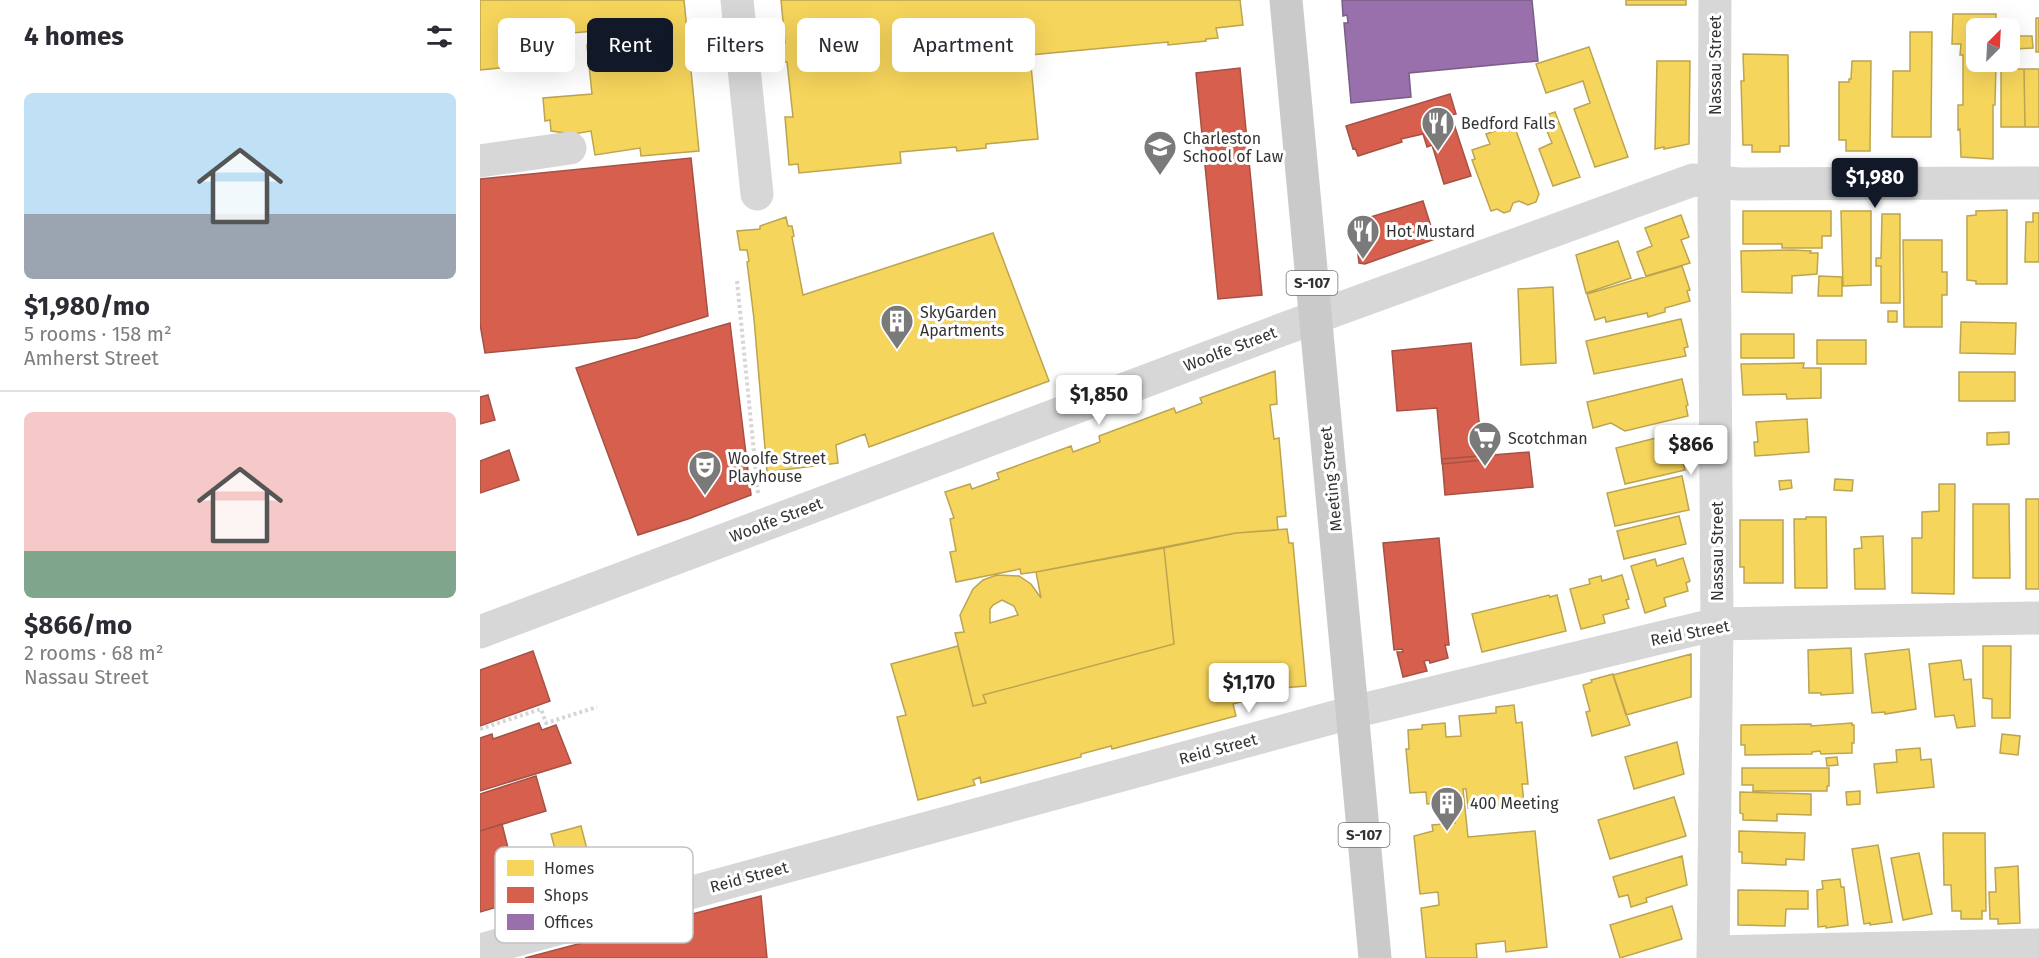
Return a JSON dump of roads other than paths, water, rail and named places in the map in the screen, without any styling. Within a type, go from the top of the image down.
[{"type":"main road","name":"Meeting Street","points":[[1286,0],[1375,958]]},
{"type":"street","points":[[737,0],[757,194]]},
{"type":"street","name":"Nassau Street","points":[[1713,955],[1717,624],[1715,0]]},
{"type":"street","points":[[480,161],[570,148]]},
{"type":"street","name":"Woolfe Street","points":[[480,632],[1316,317],[1693,180],[1739,184],[2039,183]]},
{"type":"street","name":"Reid Street","points":[[693,892],[1353,712],[1717,624],[2039,618]]},
{"type":"street","name":"Reid Street","points":[[480,950],[506,943]]},
{"type":"street","points":[[1713,955],[2039,945]]},
{"type":"place","name":"Bedford Falls","points":[[1438,152]]},
{"type":"place","name":"Charleston School of Law","points":[[1160,176]]},
{"type":"place","name":"Hot Mustard","points":[[1363,260]]},
{"type":"place","name":"SkyGarden Apartments","points":[[897,350]]},
{"type":"place","name":"Scotchman","points":[[1485,467]]},
{"type":"place","name":"Woolfe Street Playhouse","points":[[705,496]]},
{"type":"place","name":"400 Meeting","points":[[1447,832]]}]
